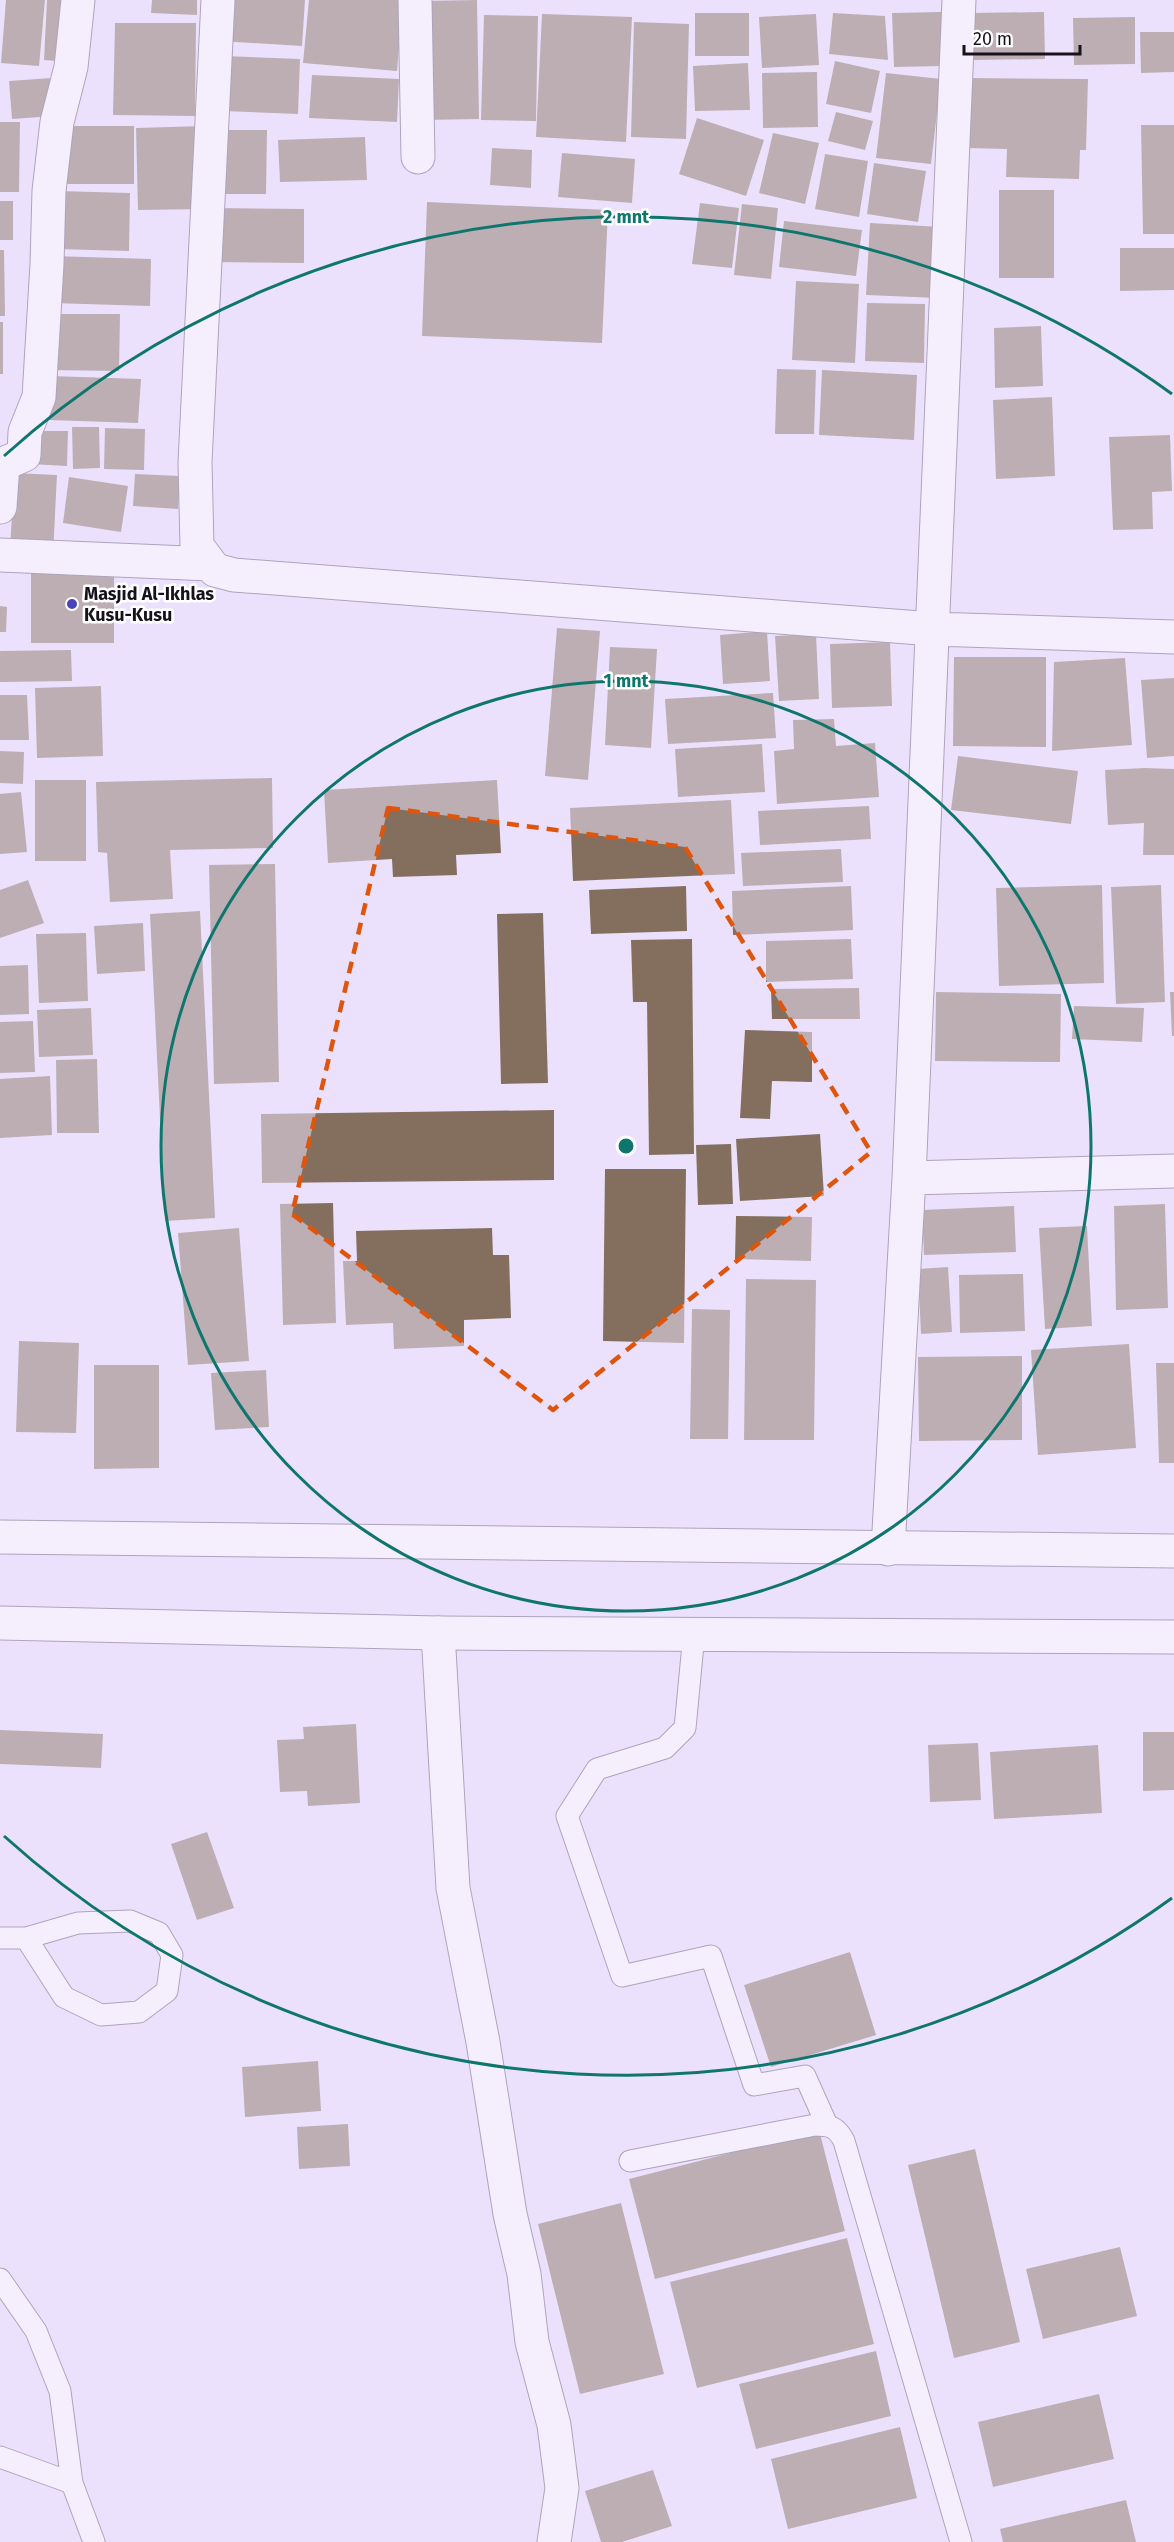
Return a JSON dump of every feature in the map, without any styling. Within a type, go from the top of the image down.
[{"type":"street","points":[[0,507],[3,464],[24,455],[25,432],[39,397],[49,191],[57,122],[71,67],[78,0]]},
{"type":"street","points":[[218,0],[195,462],[197,546],[215,570],[234,575],[933,628],[1174,637]]},
{"type":"street","points":[[415,0],[418,157]]},
{"type":"street","points":[[888,1549],[909,1178],[915,985],[933,628],[943,332],[959,0]]},
{"type":"street","points":[[0,555],[210,564]]},
{"type":"street","points":[[909,1178],[1174,1171]]},
{"type":"street","points":[[0,1537],[1174,1551]]},
{"type":"street","points":[[0,1623],[438,1633],[1174,1637]]},
{"type":"street","points":[[438,1633],[453,1888],[483,2042],[510,2214],[524,2274],[532,2342],[554,2425],[562,2488],[554,2542]]},
{"type":"lane","points":[[694,1634],[685,1728],[665,1748],[597,1769],[567,1816],[622,1976],[711,1956],[754,2085],[805,2076],[827,2125]]},
{"type":"lane","points":[[0,1938],[26,1938],[78,1923],[130,1921],[159,1933],[172,1954],[167,1992],[139,2012],[101,2015],[64,1997],[26,1938]]},
{"type":"lane","points":[[630,2161],[827,2125],[838,2130],[844,2140],[961,2542]]},
{"type":"lane","points":[[0,2279],[36,2331],[60,2391],[72,2483],[94,2542]]},
{"type":"lane","points":[[0,2457],[72,2483]]},
{"type":"highlighted area","points":[[388,808],[685,847],[871,1152],[553,1410],[292,1214]]},
{"type":"building","points":[[6,0],[45,0],[39,66],[1,63]]},
{"type":"building","points":[[47,0],[72,0],[70,62],[44,60]]},
{"type":"building","points":[[152,0],[197,0],[197,15],[151,13]]},
{"type":"building","points":[[222,0],[305,0],[302,46],[219,41]]},
{"type":"building","points":[[309,0],[403,0],[397,71],[303,63]]},
{"type":"building","points":[[477,0],[479,119],[425,120],[424,1]]},
{"type":"building","points":[[941,12],[942,66],[894,67],[892,13]]},
{"type":"building","points":[[1044,12],[1045,59],[972,60],[972,13]]},
{"type":"building","points":[[695,13],[749,13],[749,56],[695,56]]},
{"type":"building","points":[[833,13],[885,16],[888,60],[829,54]]},
{"type":"building","points":[[542,14],[632,17],[626,142],[536,137]]},
{"type":"building","points":[[816,14],[819,65],[762,68],[759,17]]},
{"type":"building","points":[[484,15],[538,16],[536,121],[481,120]]},
{"type":"building","points":[[1135,17],[1135,64],[1074,65],[1073,18]]},
{"type":"building","points":[[634,22],[689,24],[686,139],[631,137]]},
{"type":"building","points":[[115,23],[196,23],[195,116],[113,115]]},
{"type":"building","points":[[1140,32],[1174,32],[1174,72],[1141,73]]},
{"type":"building","points":[[224,56],[300,59],[298,114],[222,111]]},
{"type":"building","points":[[835,61],[880,71],[871,113],[826,104]]},
{"type":"building","points":[[748,63],[750,110],[695,111],[693,66]]},
{"type":"building","points":[[817,72],[818,127],[763,128],[762,73]]},
{"type":"building","points":[[886,73],[941,79],[931,164],[876,158]]},
{"type":"building","points":[[312,75],[399,79],[397,122],[309,118]]},
{"type":"building","points":[[52,78],[54,116],[12,119],[9,81]]},
{"type":"building","points":[[967,78],[1088,79],[1086,150],[1080,150],[1079,179],[1006,177],[1007,149],[966,148]]},
{"type":"building","points":[[836,112],[873,121],[865,150],[828,141]]},
{"type":"building","points":[[697,118],[764,140],[746,196],[679,174]]},
{"type":"building","points":[[0,122],[20,122],[19,192],[0,192]]},
{"type":"building","points":[[1141,125],[1174,125],[1174,234],[1143,234]]},
{"type":"building","points":[[61,126],[134,126],[134,184],[61,184]]},
{"type":"building","points":[[204,126],[205,209],[138,210],[136,128]]},
{"type":"building","points":[[219,130],[267,130],[266,194],[219,194]]},
{"type":"building","points":[[773,133],[819,143],[805,204],[759,193]]},
{"type":"building","points":[[365,137],[367,180],[280,182],[278,140]]},
{"type":"building","points":[[492,148],[532,150],[531,188],[490,185]]},
{"type":"building","points":[[562,153],[635,159],[632,203],[558,197]]},
{"type":"building","points":[[825,154],[868,161],[859,217],[815,209]]},
{"type":"building","points":[[874,163],[926,171],[918,222],[867,214]]},
{"type":"building","points":[[999,190],[1054,190],[1054,278],[999,278]]},
{"type":"building","points":[[58,191],[130,193],[129,251],[56,249]]},
{"type":"building","points":[[0,201],[13,201],[13,240],[0,240]]},
{"type":"building","points":[[427,202],[608,210],[602,343],[422,336]]},
{"type":"building","points":[[700,203],[739,208],[732,268],[692,264]]},
{"type":"building","points":[[742,204],[778,208],[771,279],[734,275]]},
{"type":"building","points":[[213,208],[304,209],[304,263],[212,262]]},
{"type":"building","points":[[784,221],[862,230],[856,276],[779,267]]},
{"type":"building","points":[[870,223],[941,227],[938,298],[866,295]]},
{"type":"building","points":[[1120,248],[1174,248],[1174,290],[1120,291]]},
{"type":"building","points":[[0,250],[4,250],[5,316],[0,316]]},
{"type":"building","points":[[52,256],[151,259],[150,306],[51,303]]},
{"type":"building","points":[[796,281],[859,284],[855,363],[792,360]]},
{"type":"building","points":[[867,303],[925,304],[924,363],[865,361]]},
{"type":"building","points":[[47,314],[120,314],[119,371],[46,370]]},
{"type":"building","points":[[0,322],[3,322],[3,374],[0,374]]},
{"type":"building","points":[[1041,326],[1043,386],[995,388],[994,328]]},
{"type":"building","points":[[777,369],[816,370],[814,434],[775,434]]},
{"type":"building","points":[[822,370],[917,375],[914,440],[819,435]]},
{"type":"building","points":[[50,376],[141,379],[138,423],[48,420]]},
{"type":"building","points":[[1052,397],[1055,476],[996,479],[993,400]]},
{"type":"building","points":[[72,427],[99,427],[100,468],[73,469]]},
{"type":"building","points":[[105,428],[145,429],[144,470],[104,469]]},
{"type":"building","points":[[30,431],[68,431],[67,466],[30,464]]},
{"type":"building","points":[[1170,435],[1172,491],[1152,492],[1153,529],[1113,530],[1109,437]]},
{"type":"building","points":[[14,473],[57,475],[53,554],[10,552]]},
{"type":"building","points":[[135,474],[180,476],[178,509],[133,506]]},
{"type":"building","points":[[69,477],[128,486],[121,532],[63,523]]},
{"type":"building","name":"Masjid Al-Ikhlas Kusu-Kusu","points":[[31,566],[114,566],[114,643],[31,643]]},
{"type":"building","points":[[0,606],[7,607],[6,632],[0,632]]},
{"type":"building","points":[[557,628],[600,631],[588,780],[545,776]]},
{"type":"building","points":[[767,631],[770,681],[723,684],[720,635]]},
{"type":"building","points":[[816,634],[819,699],[779,701],[775,636]]},
{"type":"building","points":[[890,642],[892,706],[832,708],[830,644]]},
{"type":"building","points":[[610,647],[657,649],[651,748],[605,745]]},
{"type":"building","points":[[71,650],[72,681],[0,682],[0,651]]},
{"type":"building","points":[[954,657],[1046,657],[1046,747],[953,746]]},
{"type":"building","points":[[1125,658],[1132,745],[1052,751],[1054,662]]},
{"type":"building","points":[[1174,678],[1174,756],[1147,758],[1141,680]]},
{"type":"building","points":[[101,686],[103,756],[37,758],[35,688]]},
{"type":"building","points":[[773,693],[776,738],[668,744],[665,699]]},
{"type":"building","points":[[0,695],[27,695],[29,740],[0,740]]},
{"type":"building","points":[[834,719],[836,746],[875,743],[879,797],[777,804],[774,751],[794,749],[793,720]]},
{"type":"building","points":[[762,744],[765,792],[678,797],[675,749]]},
{"type":"building","points":[[0,751],[24,752],[23,784],[0,783]]},
{"type":"building","points":[[958,756],[1078,771],[1071,824],[951,810]]},
{"type":"building","points":[[1174,769],[1174,855],[1143,855],[1144,823],[1108,825],[1105,770]]},
{"type":"building","points":[[272,778],[273,848],[170,850],[173,899],[110,902],[107,853],[98,852],[96,782]]},
{"type":"building","points":[[35,780],[86,780],[86,861],[35,861]]},
{"type":"building","points":[[497,780],[501,853],[456,855],[457,875],[393,877],[392,859],[328,863],[324,790]]},
{"type":"building","points":[[21,792],[27,852],[0,854],[0,794]]},
{"type":"building","points":[[731,800],[735,874],[573,881],[570,808]]},
{"type":"building","points":[[869,806],[871,839],[760,845],[758,811]]},
{"type":"building","points":[[841,849],[843,882],[743,886],[741,853]]},
{"type":"building","points":[[275,864],[279,1082],[214,1084],[209,865]]},
{"type":"building","points":[[28,880],[44,923],[0,938],[0,890]]},
{"type":"building","points":[[1102,885],[1104,983],[999,986],[996,888]]},
{"type":"building","points":[[1161,885],[1165,1002],[1116,1004],[1111,887]]},
{"type":"building","points":[[686,886],[687,931],[591,934],[589,890]]},
{"type":"building","points":[[851,886],[853,930],[733,935],[732,891]]},
{"type":"building","points":[[200,911],[215,1218],[165,1221],[150,914]]},
{"type":"building","points":[[543,913],[548,1083],[501,1084],[497,914]]},
{"type":"building","points":[[143,923],[145,971],[97,974],[94,926]]},
{"type":"building","points":[[86,933],[88,1001],[39,1003],[36,934]]},
{"type":"building","points":[[692,939],[694,1154],[649,1155],[647,1002],[633,1002],[631,940]]},
{"type":"building","points":[[851,939],[853,979],[766,982],[766,941]]},
{"type":"building","points":[[28,965],[29,1014],[0,1015],[0,966]]},
{"type":"building","points":[[859,988],[860,1019],[772,1019],[771,989]]},
{"type":"building","points":[[936,992],[1061,994],[1060,1062],[935,1061]]},
{"type":"building","points":[[1170,992],[1174,992],[1174,1036],[1172,1036]]},
{"type":"building","points":[[1074,1006],[1144,1008],[1142,1042],[1072,1039]]},
{"type":"building","points":[[91,1008],[93,1055],[39,1057],[37,1010]]},
{"type":"building","points":[[33,1021],[35,1072],[0,1073],[0,1022]]},
{"type":"building","points":[[745,1030],[812,1032],[812,1082],[772,1081],[770,1119],[740,1118]]},
{"type":"building","points":[[97,1059],[99,1133],[57,1133],[56,1060]]},
{"type":"building","points":[[50,1076],[52,1135],[0,1138],[0,1079]]},
{"type":"building","points":[[554,1110],[554,1180],[262,1183],[261,1114]]},
{"type":"building","points":[[820,1134],[824,1196],[740,1201],[736,1139]]},
{"type":"building","points":[[731,1144],[733,1204],[698,1205],[696,1145]]},
{"type":"building","points":[[605,1169],[686,1169],[684,1343],[603,1341]]},
{"type":"building","points":[[333,1203],[336,1323],[283,1325],[280,1204]]},
{"type":"building","points":[[1165,1204],[1168,1308],[1116,1310],[1114,1206]]},
{"type":"building","points":[[1014,1206],[1016,1252],[924,1255],[922,1210]]},
{"type":"building","points":[[736,1216],[812,1217],[811,1261],[735,1259]]},
{"type":"building","points":[[1087,1226],[1092,1326],[1045,1329],[1039,1228]]},
{"type":"building","points":[[239,1228],[249,1361],[188,1365],[178,1233]]},
{"type":"building","points":[[492,1228],[493,1255],[509,1255],[511,1318],[464,1320],[464,1346],[394,1349],[393,1323],[346,1325],[343,1261],[357,1261],[356,1231]]},
{"type":"building","points":[[948,1267],[952,1332],[921,1334],[918,1269]]},
{"type":"building","points":[[1023,1274],[1025,1331],[960,1333],[959,1275]]},
{"type":"building","points":[[746,1279],[816,1280],[814,1440],[744,1440]]},
{"type":"building","points":[[692,1309],[730,1310],[728,1439],[690,1439]]},
{"type":"building","points":[[19,1341],[79,1343],[76,1433],[16,1432]]},
{"type":"building","points":[[1129,1344],[1136,1448],[1038,1455],[1031,1350]]},
{"type":"building","points":[[1022,1356],[1022,1440],[919,1441],[918,1357]]},
{"type":"building","points":[[1156,1363],[1174,1363],[1174,1463],[1159,1463]]},
{"type":"building","points":[[94,1365],[159,1365],[159,1468],[94,1469]]},
{"type":"building","points":[[266,1370],[269,1427],[215,1430],[211,1373]]},
{"type":"building","points":[[356,1724],[360,1803],[308,1806],[307,1791],[280,1792],[277,1740],[304,1739],[303,1727]]},
{"type":"building","points":[[0,1730],[103,1734],[101,1768],[0,1764]]},
{"type":"building","points":[[1143,1732],[1174,1732],[1174,1790],[1143,1791]]},
{"type":"building","points":[[978,1743],[981,1800],[930,1802],[928,1745]]},
{"type":"building","points":[[1098,1745],[1102,1813],[994,1819],[990,1752]]},
{"type":"building","points":[[207,1832],[234,1908],[197,1920],[171,1844]]},
{"type":"building","points":[[850,1952],[876,2035],[771,2067],[744,1985]]},
{"type":"building","points":[[318,2061],[321,2111],[245,2117],[242,2067]]},
{"type":"building","points":[[348,2124],[350,2166],[299,2169],[297,2127]]},
{"type":"building","points":[[819,2130],[845,2231],[655,2279],[629,2179]]},
{"type":"building","points":[[975,2149],[1020,2342],[954,2358],[908,2165]]},
{"type":"building","points":[[621,2203],[664,2374],[580,2394],[538,2224]]},
{"type":"building","points":[[847,2238],[874,2344],[697,2388],[670,2282]]},
{"type":"building","points":[[1120,2247],[1137,2316],[1043,2339],[1026,2269]]},
{"type":"building","points":[[876,2351],[891,2416],[756,2449],[739,2384]]},
{"type":"building","points":[[1099,2394],[1114,2459],[993,2487],[978,2422]]},
{"type":"building","points":[[900,2427],[917,2498],[788,2529],[771,2459]]},
{"type":"building","points":[[653,2470],[672,2526],[622,2542],[601,2542],[585,2491]]},
{"type":"building","points":[[1126,2500],[1136,2542],[1003,2542],[1000,2529]]},
{"type":"place","name":"Masjid Al-Ikhlas Kusu-Kusu","points":[[72,604]]}]
